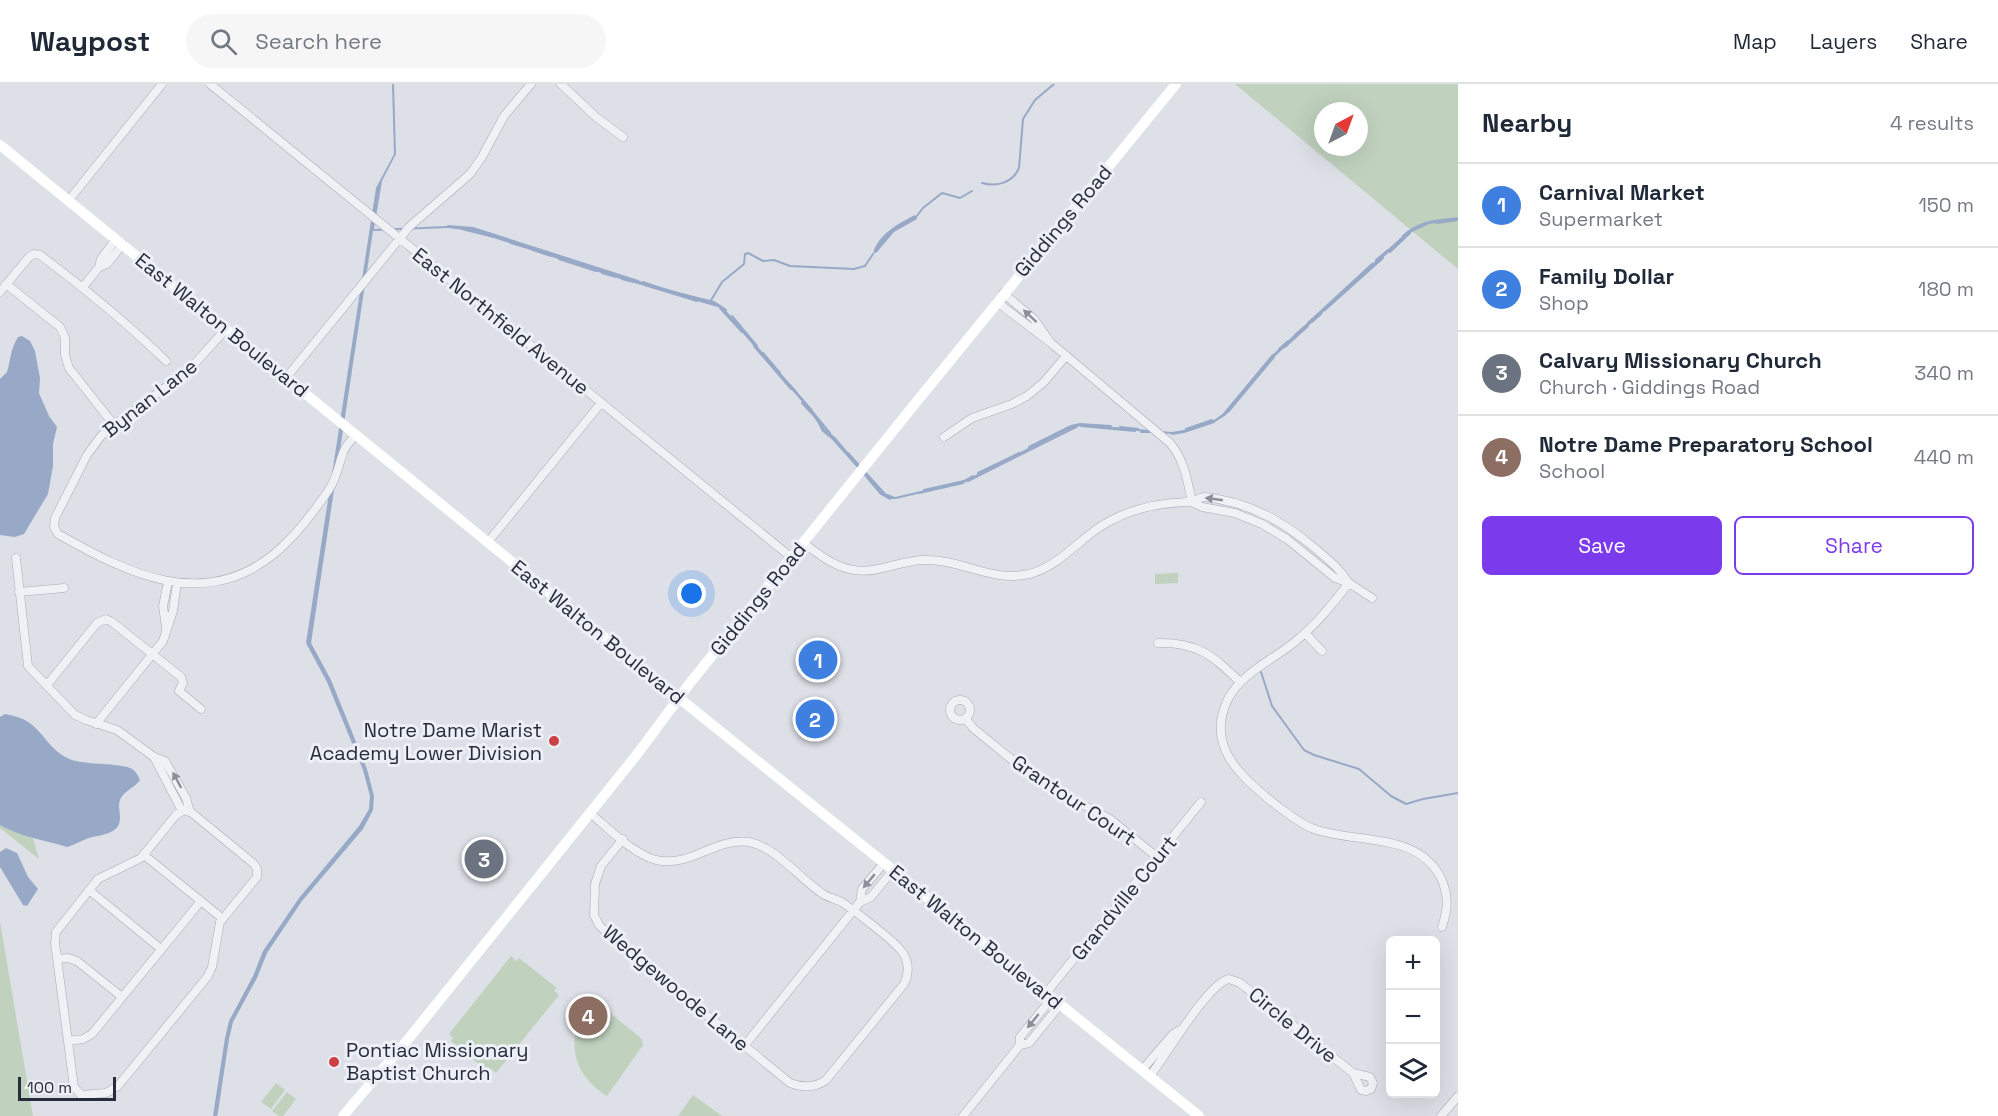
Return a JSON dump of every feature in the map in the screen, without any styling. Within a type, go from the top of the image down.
[{"type":"main road","name":"Giddings Road","points":[[343,1116],[590,813],[679,698],[1000,298],[1176,84]]},
{"type":"main road","name":"East Walton Boulevard","points":[[0,145],[679,698],[1199,1116]]},
{"type":"street","points":[[69,200],[162,84]]},
{"type":"street","name":"East Northfield Avenue","points":[[210,84],[792,558]]},
{"type":"street","points":[[286,378],[399,238],[423,213],[470,174],[504,116],[531,84]]},
{"type":"street","points":[[561,84],[596,117],[623,137]]},
{"type":"street","points":[[83,287],[99,267],[100,259],[120,242]]},
{"type":"street","points":[[0,292],[29,257],[37,254],[83,287],[130,326],[166,361]]},
{"type":"street","points":[[6,284],[60,327],[65,338],[65,360],[69,368],[114,425]]},
{"type":"street","points":[[1000,298],[1170,443],[1185,468],[1192,502]]},
{"type":"street","name":"Bynan Lane","points":[[168,582],[131,570],[59,534],[54,528],[55,518],[90,451],[101,436],[188,371],[226,329]]},
{"type":"street","points":[[944,437],[972,418],[1012,404],[1030,394],[1047,379],[1066,356]]},
{"type":"street","points":[[488,542],[601,403]]},
{"type":"street","points":[[166,629],[163,606],[168,582],[202,583],[225,579],[251,569],[275,553],[291,538],[331,488],[344,450],[356,435]]},
{"type":"street","points":[[804,543],[834,565],[854,571],[874,570],[906,561],[931,560],[955,563],[993,575],[1018,576],[1035,572],[1052,564],[1094,531],[1123,515],[1158,505],[1192,502],[1203,497],[1238,504],[1259,511],[1280,522],[1342,570],[1349,583]]},
{"type":"street","points":[[1192,502],[1202,507],[1235,513],[1275,531],[1335,578],[1349,583],[1372,598]]},
{"type":"street","points":[[1235,513],[1238,504]]},
{"type":"street","points":[[1275,531],[1280,522]]},
{"type":"street","points":[[1307,556],[1314,548]]},
{"type":"street","points":[[16,558],[26,662],[75,715],[119,732],[154,757],[186,811],[254,864],[257,869],[256,879],[220,924],[210,974],[115,1089],[104,1094],[84,1096],[76,1092],[74,1087],[54,941],[56,932],[88,890],[103,875],[144,855],[176,814],[186,811]]},
{"type":"street","points":[[96,723],[163,640],[173,611],[177,583]]},
{"type":"street","points":[[1349,583],[1305,633],[1240,682],[1226,704],[1222,726],[1227,754],[1237,771],[1289,815],[1307,826],[1336,835],[1395,844],[1418,853],[1436,869],[1446,893],[1448,907],[1442,927]]},
{"type":"street","points":[[20,592],[64,588]]},
{"type":"street","points":[[46,686],[97,623],[110,620],[181,677],[183,686],[179,691],[201,709]]},
{"type":"street","points":[[1305,633],[1322,651]]},
{"type":"street","points":[[1158,643],[1175,643],[1200,649],[1240,682]]},
{"type":"street","name":"Grantour Court","points":[[966,719],[973,728],[1036,779],[1110,819],[1157,857]]},
{"type":"street","name":"Grandville Court","points":[[963,1116],[1020,1045],[1020,1037],[1053,999],[1157,857],[1202,802]]},
{"type":"street","points":[[590,813],[623,840],[650,858],[669,861],[685,859],[730,842],[756,844],[772,853],[824,894],[835,898],[853,911]]},
{"type":"street","name":"Wedgewoode Lane","points":[[623,840],[602,866],[597,876],[593,907],[597,922],[609,935],[786,1080],[801,1087],[819,1085],[830,1077],[906,980],[908,966],[902,952],[853,911]]},
{"type":"street","points":[[144,855],[223,919]]},
{"type":"street","points":[[860,902],[862,889],[884,862]]},
{"type":"street","points":[[745,1045],[860,902],[871,897],[893,870]]},
{"type":"street","points":[[88,890],[161,949]]},
{"type":"street","points":[[68,1041],[90,1036],[201,901]]},
{"type":"street","points":[[57,959],[68,958],[76,961],[122,997]]},
{"type":"street","name":"Circle Drive","points":[[1146,1073],[1167,1047],[1173,1034],[1182,1029],[1218,983],[1226,979],[1234,980],[1353,1073]]},
{"type":"street","points":[[1441,1116],[1458,1096]]},
{"type":"green space","points":[[1235,84],[1458,84],[1458,269],[1322,156],[1368,156],[1368,102],[1314,102],[1314,150]]},
{"type":"green space","points":[[1178,573],[1178,583],[1155,584],[1155,574]]},
{"type":"green space","points":[[0,727],[39,859],[0,828]]},
{"type":"green space","points":[[0,922],[33,1116],[0,1116]]},
{"type":"green space","points":[[511,956],[516,961],[519,958],[557,988],[554,991],[559,995],[496,1073],[491,1069],[488,1072],[451,1041],[453,1038],[449,1034]]},
{"type":"green space","points":[[593,999],[642,1039],[643,1045],[607,1096],[585,1076],[578,1064],[575,1051],[578,1025]]},
{"type":"green space","points":[[276,1083],[285,1090],[271,1109],[261,1102]]},
{"type":"green space","points":[[287,1092],[296,1099],[283,1116],[279,1116],[272,1111]]},
{"type":"green space","points":[[693,1095],[722,1116],[678,1116]]},
{"type":"water","points":[[392,84],[394,84],[396,154],[382,181],[374,229],[448,226],[473,228],[722,306],[812,409],[825,429],[835,437],[882,492],[895,497],[964,481],[1071,426],[1080,424],[1172,432],[1214,420],[1224,413],[1269,358],[1408,231],[1429,222],[1458,218],[1458,220],[1429,224],[1410,233],[1271,360],[1226,415],[1215,422],[1172,434],[1081,426],[1072,428],[964,483],[896,499],[889,499],[881,494],[833,439],[823,431],[810,411],[721,308],[617,278],[472,231],[448,228],[373,231],[311,643],[331,680],[367,769],[374,796],[373,810],[363,829],[302,901],[267,953],[257,978],[233,1022],[218,1112],[217,1116],[213,1116],[229,1021],[253,976],[263,951],[299,898],[359,826],[369,809],[370,796],[363,770],[327,682],[306,643],[376,188],[394,154]]},
{"type":"water","points":[[915,215],[917,219],[894,232],[873,254],[884,235]]},
{"type":"water","points":[[22,336],[30,341],[35,351],[40,378],[39,393],[49,416],[57,427],[48,494],[24,534],[15,537],[0,535],[0,379],[7,372],[15,342],[18,337]]},
{"type":"water","points":[[5,714],[28,722],[65,757],[86,763],[127,767],[135,771],[140,780],[120,800],[120,821],[117,828],[67,847],[0,825],[0,717]]},
{"type":"water","points":[[6,848],[17,853],[28,877],[38,889],[27,906],[23,905],[0,867],[0,852]]},
{"type":"waterway","points":[[982,183],[1003,183],[1016,173],[1019,168],[1023,119],[1035,100],[1054,84]]},
{"type":"waterway","points":[[916,217],[923,208],[942,193],[960,198],[972,191]]},
{"type":"waterway","points":[[1403,236],[1422,224],[1458,218]]},
{"type":"waterway","points":[[1437,223],[1458,220]]},
{"type":"waterway","points":[[448,226],[473,228],[638,281]]},
{"type":"waterway","points":[[462,229],[494,237]]},
{"type":"waterway","points":[[1390,252],[1410,233]]},
{"type":"waterway","points":[[511,243],[525,247]]},
{"type":"waterway","points":[[533,250],[551,256]]},
{"type":"waterway","points":[[1376,260],[1388,250]]},
{"type":"waterway","points":[[710,302],[722,282],[744,264],[745,254],[748,253],[763,261],[774,260],[790,266],[854,269],[865,266],[873,254]]},
{"type":"waterway","points":[[1325,310],[1383,258]]},
{"type":"waterway","points":[[559,259],[596,271]]},
{"type":"waterway","points":[[1308,323],[1372,264]]},
{"type":"waterway","points":[[602,273],[616,277]]},
{"type":"waterway","points":[[622,279],[634,282]]},
{"type":"waterway","points":[[643,282],[669,291]]},
{"type":"waterway","points":[[645,285],[697,301]]},
{"type":"waterway","points":[[681,294],[714,302],[726,310]]},
{"type":"waterway","points":[[720,308],[742,332]]},
{"type":"waterway","points":[[1312,322],[1321,314]]},
{"type":"waterway","points":[[732,316],[757,346]]},
{"type":"waterway","points":[[1285,347],[1308,326]]},
{"type":"waterway","points":[[1295,335],[1304,327]]},
{"type":"waterway","points":[[1279,349],[1288,341]]},
{"type":"waterway","points":[[754,346],[791,389]]},
{"type":"waterway","points":[[763,353],[780,373]]},
{"type":"waterway","points":[[1223,415],[1273,355]]},
{"type":"waterway","points":[[1228,412],[1274,357]]},
{"type":"waterway","points":[[790,385],[830,433]]},
{"type":"waterway","points":[[802,403],[817,419],[823,431],[857,466]]},
{"type":"waterway","points":[[1186,429],[1212,420]]},
{"type":"waterway","points":[[1172,434],[1214,422]]},
{"type":"waterway","points":[[1029,447],[1071,426],[1080,424],[1111,426]]},
{"type":"waterway","points":[[1081,426],[1135,431]]},
{"type":"waterway","points":[[968,481],[1076,427]]},
{"type":"waterway","points":[[1120,427],[1138,429]]},
{"type":"waterway","points":[[1141,432],[1150,432]]},
{"type":"waterway","points":[[848,453],[858,464]]},
{"type":"waterway","points":[[978,473],[1019,453]]},
{"type":"waterway","points":[[866,473],[884,493]]},
{"type":"waterway","points":[[865,475],[881,494],[890,499]]},
{"type":"waterway","points":[[924,490],[964,481],[973,476]]},
{"type":"waterway","points":[[919,493],[963,483]]},
{"type":"waterway","points":[[1261,672],[1272,706],[1304,750],[1359,769],[1391,796],[1406,804],[1458,793]]},
{"type":"place","name":"Carnival Market","points":[[818,660]]},
{"type":"place","name":"Family Dollar","points":[[815,719]]},
{"type":"place","name":"Notre Dame Marist Academy Lower Division","points":[[554,741]]},
{"type":"place","name":"Calvary Missionary Church","points":[[484,859]]},
{"type":"place","name":"Notre Dame Preparatory School","points":[[588,1016]]},
{"type":"place","name":"Pontiac Missionary Baptist Church","points":[[334,1062]]}]
